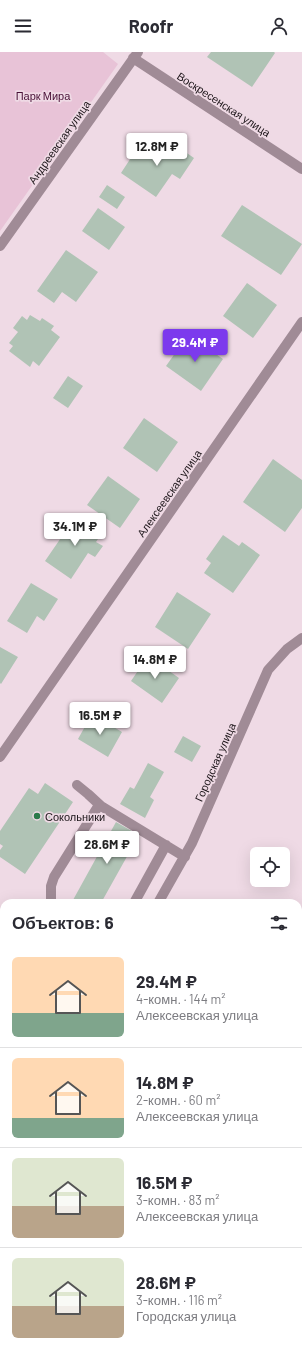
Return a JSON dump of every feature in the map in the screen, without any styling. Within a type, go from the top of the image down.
[{"type":"street","name":"Воскресенская улица","points":[[135,55],[302,169]]},
{"type":"street","name":"Андреевская улица","points":[[0,246],[135,55]]},
{"type":"street","name":"Алексеевская улица","points":[[0,757],[302,322]]},
{"type":"street","name":"Городская улица","points":[[160,899],[192,843],[268,670],[287,649],[302,638]]},
{"type":"street","points":[[77,785],[99,805],[185,857]]},
{"type":"street","points":[[51,899],[51,886],[54,877],[99,805]]},
{"type":"street","points":[[136,899],[166,846]]},
{"type":"green space","name":"Парк Мира","points":[[0,52],[103,52],[118,64],[0,231]]},
{"type":"building","points":[[211,52],[275,53],[252,87],[207,57]]},
{"type":"building","points":[[168,140],[194,158],[180,179],[172,174],[156,197],[121,173],[140,144],[158,156]]},
{"type":"building","points":[[107,185],[125,197],[117,209],[99,197]]},
{"type":"building","points":[[242,205],[302,244],[281,275],[221,236]]},
{"type":"building","points":[[98,208],[125,227],[109,250],[82,231]]},
{"type":"building","points":[[66,250],[98,272],[76,302],[62,292],[54,303],[37,291]]},
{"type":"building","points":[[247,283],[277,305],[253,338],[223,316]]},
{"type":"building","points":[[30,315],[40,321],[42,318],[54,326],[51,330],[60,337],[39,366],[33,361],[30,367],[9,351],[13,346],[9,343],[18,332],[13,328],[22,316],[27,320]]},
{"type":"building","points":[[188,335],[223,359],[201,391],[166,366]]},
{"type":"building","points":[[68,376],[83,386],[68,408],[53,398]]},
{"type":"building","points":[[144,418],[178,442],[157,472],[123,448]]},
{"type":"building","points":[[273,459],[302,480],[302,508],[285,532],[243,502]]},
{"type":"building","points":[[108,476],[140,499],[120,528],[87,505]]},
{"type":"building","points":[[76,516],[102,533],[96,542],[103,546],[95,557],[88,553],[71,579],[45,561]]},
{"type":"building","points":[[223,535],[239,546],[242,542],[260,555],[233,593],[204,573],[211,563],[206,559]]},
{"type":"building","points":[[31,583],[58,599],[44,621],[37,616],[27,633],[7,621]]},
{"type":"building","points":[[177,592],[211,614],[188,649],[155,627]]},
{"type":"building","points":[[0,647],[18,657],[1,684],[0,683]]},
{"type":"building","points":[[148,656],[179,678],[162,703],[131,681]]},
{"type":"building","points":[[92,714],[122,732],[108,757],[78,739]]},
{"type":"building","points":[[183,736],[201,746],[192,762],[174,752]]},
{"type":"building","points":[[148,763],[164,772],[150,797],[154,800],[145,818],[120,804],[130,787],[134,789]]},
{"type":"building","name":"Сокольники","points":[[45,783],[73,802],[25,874],[0,857],[0,850],[3,846],[0,844],[0,831],[29,788],[38,794]]},
{"type":"building","points":[[116,822],[139,835],[103,899],[74,899]]},
{"type":"place","name":"Сокольники","points":[[37,816]]}]
